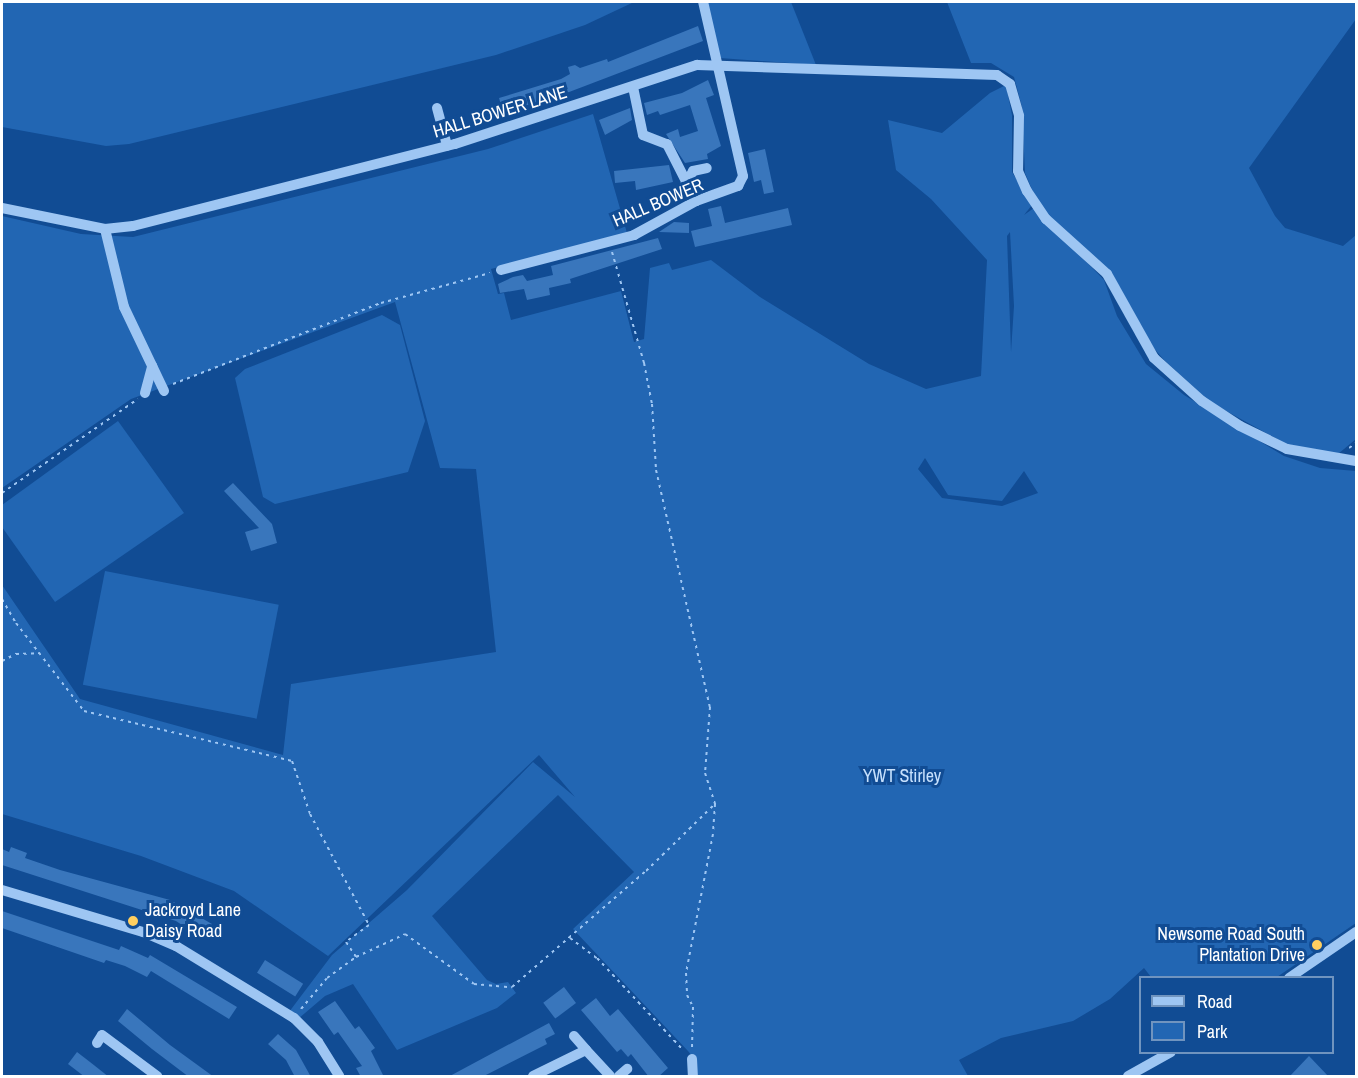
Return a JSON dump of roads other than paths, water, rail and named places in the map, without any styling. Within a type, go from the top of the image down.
[{"type":"street","points":[[703,2],[711,21],[715,63]]},
{"type":"street","name":"HALL BOWER LANE","points":[[2,208],[105,228],[134,226],[447,146],[697,65],[715,63],[997,75],[1010,84],[1019,116],[1018,171],[1027,191],[1046,219],[1107,274],[1154,358],[1202,401],[1240,426],[1287,449],[1356,461]]},
{"type":"street","name":"HALL BOWER","points":[[501,270],[634,235],[696,201],[729,192],[738,186],[742,176],[715,63]]},
{"type":"street","points":[[633,87],[643,135],[667,144],[685,185],[696,201]]},
{"type":"street","points":[[437,108],[447,146]]},
{"type":"street","points":[[685,185],[693,171],[707,168]]},
{"type":"street","points":[[105,228],[124,307],[163,389]]},
{"type":"street","points":[[145,393],[152,366]]},
{"type":"street","points":[[2,890],[143,932],[176,946],[294,1018],[318,1042],[339,1077]]},
{"type":"street","points":[[1292,976],[1356,932]]},
{"type":"street","points":[[102,1035],[158,1077]]},
{"type":"street","points":[[574,1036],[609,1077]]},
{"type":"street","points":[[533,1077],[586,1050]]},
{"type":"street","points":[[1128,1077],[1169,1054]]},
{"type":"street","points":[[692,1059],[693,1077]]},
{"type":"place","name":"Jackroyd Lane Daisy Road","points":[[133,921]]},
{"type":"place","name":"Newsome Road South Plantation Drive","points":[[1317,945]]},
{"type":"park label","name":"YWT Stirley","points":[[902,776]]}]
